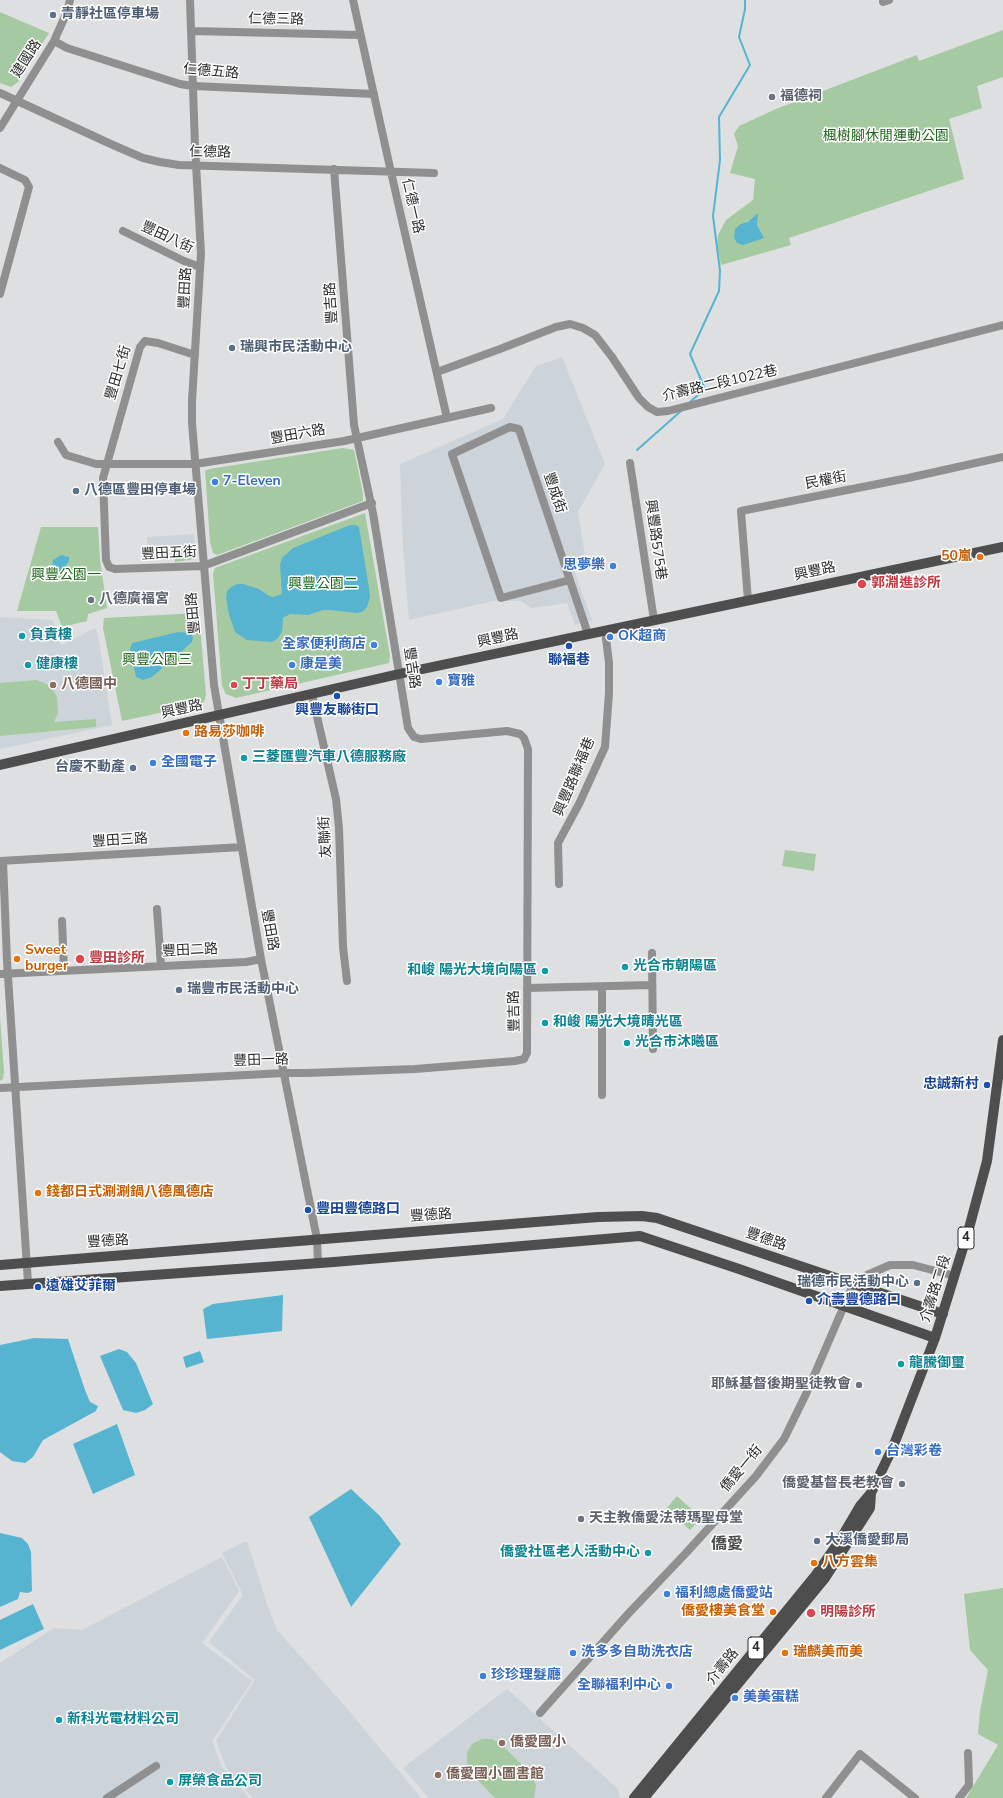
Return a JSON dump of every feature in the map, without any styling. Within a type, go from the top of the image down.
[{"type":"main road","name":"興豐路","points":[[0,765],[399,674],[1003,547]]},
{"type":"main road","name":"介壽路二段","points":[[893,1447],[943,1314],[987,1161],[1003,1040]]},
{"type":"main road","name":"豐德路","points":[[0,1265],[598,1217],[642,1216],[657,1218],[943,1314]]},
{"type":"main road","points":[[0,1286],[318,1263],[640,1236],[935,1338]]},
{"type":"main road","name":"介壽路","points":[[634,1798],[815,1576],[840,1540],[860,1506],[871,1493],[893,1447]]},
{"type":"main road","name":"介壽路","points":[[644,1798],[825,1578],[870,1508],[871,1493]]},
{"type":"street","name":"建國路","points":[[0,128],[54,41],[67,12],[70,0]]},
{"type":"street","name":"豐田路","points":[[190,0],[201,233],[192,400],[203,566],[214,685],[261,959],[317,1240],[318,1263]]},
{"type":"street","name":"仁德一路","points":[[353,0],[447,418]]},
{"type":"street","name":"仁德三路","points":[[192,31],[360,35]]},
{"type":"street","name":"仁德五路","points":[[54,41],[67,48],[180,84],[193,86],[374,94]]},
{"type":"street","name":"仁德路","points":[[0,93],[143,158],[179,166],[334,169],[434,173]]},
{"type":"street","points":[[0,168],[25,180],[29,187],[0,294]]},
{"type":"street","name":"豐吉路","points":[[334,169],[354,425],[372,503],[408,728],[414,737],[421,739],[507,730],[520,734],[524,738],[528,749],[528,1044],[527,1054],[524,1059]]},
{"type":"street","name":"豐田八街","points":[[123,231],[184,261],[200,267]]},
{"type":"street","name":"介壽路二段1022巷","points":[[437,372],[556,327],[570,324],[583,328],[595,335],[612,357],[638,398],[648,407],[657,412],[686,407],[1003,325]]},
{"type":"street","name":"豐田七街","points":[[106,464],[142,344],[145,341],[158,343],[195,355]]},
{"type":"street","name":"豐田六路","points":[[58,442],[66,455],[96,464],[196,464],[357,438],[491,408]]},
{"type":"street","name":"豐成街","points":[[570,580],[501,598],[452,454],[510,427],[519,429],[570,580],[588,634]]},
{"type":"street","name":"民權街","points":[[748,600],[741,511],[908,478],[1003,457]]},
{"type":"street","name":"興豐路575巷","points":[[630,463],[654,620]]},
{"type":"street","name":"豐田五街","points":[[106,464],[103,478],[106,560],[109,567],[115,569],[203,566],[372,503]]},
{"type":"street","name":"興豐路聯福巷","points":[[559,884],[558,843],[579,804],[605,747],[609,694],[609,663],[605,630]]},
{"type":"street","name":"友聯街","points":[[312,695],[336,799],[339,828],[343,948],[347,981]]},
{"type":"street","name":"豐田三路","points":[[1,861],[242,847]]},
{"type":"street","points":[[1,861],[4,974],[15,1087],[28,1283]]},
{"type":"street","points":[[157,909],[160,966]]},
{"type":"street","points":[[62,921],[64,971]]},
{"type":"street","points":[[652,953],[653,1049]]},
{"type":"street","name":"豐田二路","points":[[4,974],[261,959]]},
{"type":"street","points":[[527,988],[652,985]]},
{"type":"street","points":[[602,986],[602,1095]]},
{"type":"street","name":"豐田一路","points":[[0,1088],[284,1073],[415,1069],[524,1059]]},
{"type":"street","points":[[845,1306],[853,1285],[867,1275],[890,1265],[913,1265],[955,1276]]},
{"type":"street","name":"僑愛一街","points":[[540,1713],[628,1614],[686,1554],[756,1476],[784,1439],[806,1394],[845,1306]]},
{"type":"street","points":[[959,1798],[969,1785],[968,1753]]},
{"type":"street","points":[[826,1798],[860,1754],[915,1798]]},
{"type":"street","points":[[107,1798],[156,1766]]},
{"type":"shaded area","points":[[562,357],[605,464],[578,512],[586,563],[572,565],[592,620],[575,625],[567,603],[531,608],[521,601],[493,601],[409,620],[403,549],[400,464],[503,419],[536,366]]},
{"type":"shaded area","points":[[194,534],[195,547],[147,552],[147,537]]},
{"type":"shaded area","name":"八德國中","points":[[0,617],[53,620],[61,646],[95,628],[98,635],[112,725],[0,749]]},
{"type":"shaded area","points":[[247,1541],[277,1630],[344,1705],[421,1798],[253,1798],[226,1767],[216,1741],[255,1680],[209,1642],[243,1595],[222,1553]]},
{"type":"shaded area","points":[[222,1557],[239,1591],[202,1643],[252,1681],[212,1741],[222,1767],[249,1798],[0,1798],[0,1663],[54,1628],[82,1630]]},
{"type":"shaded area","name":"僑愛國小","points":[[507,1689],[618,1789],[620,1798],[429,1798],[403,1768]]},
{"type":"green space","points":[[0,12],[49,33],[18,82],[11,87],[0,83]]},
{"type":"green space","name":"楓樹腳休閒運動公園","points":[[1003,30],[1003,77],[977,86],[982,108],[949,119],[964,179],[789,238],[791,245],[721,265],[717,245],[718,235],[726,220],[753,200],[755,179],[730,173],[738,146],[734,134],[739,126],[776,109],[917,55],[919,61]]},
{"type":"green space","points":[[343,448],[354,450],[363,494],[363,501],[217,555],[213,553],[210,542],[205,471],[209,469]]},
{"type":"green space","name":"興豐公園二","points":[[365,513],[390,656],[389,663],[236,698],[226,694],[222,686],[213,574],[215,568]]},
{"type":"green space","name":"興豐公園一","points":[[41,527],[98,527],[100,560],[107,608],[88,614],[87,621],[62,627],[56,611],[17,611]]},
{"type":"green space","points":[[195,547],[194,559],[175,562],[175,550]]},
{"type":"green space","name":"興豐公園三","points":[[199,613],[206,695],[204,702],[197,705],[122,721],[103,628],[104,618]]},
{"type":"green space","points":[[36,680],[47,684],[52,688],[57,697],[58,713],[54,722],[96,719],[96,727],[0,736],[0,683]]},
{"type":"green space","points":[[785,850],[816,854],[814,871],[782,866]]},
{"type":"green space","points":[[0,1017],[4,1072],[3,1079],[0,1081]]},
{"type":"green space","points":[[677,1496],[701,1518],[690,1530],[666,1509]]},
{"type":"green space","points":[[1003,1588],[1003,1798],[966,1798],[998,1745],[978,1734],[980,1711],[988,1670],[970,1650],[964,1594]]},
{"type":"green space","points":[[482,1739],[491,1739],[499,1742],[530,1773],[536,1785],[534,1798],[495,1798],[474,1776],[467,1763],[467,1753],[472,1744]]},
{"type":"water","points":[[758,213],[757,225],[764,238],[743,245],[737,243],[734,238],[735,229],[741,224],[748,222]]},
{"type":"water","points":[[350,525],[356,525],[359,527],[369,588],[370,597],[367,607],[362,612],[356,613],[323,610],[308,615],[290,614],[283,618],[282,632],[277,639],[272,642],[247,640],[235,632],[229,615],[226,597],[227,591],[231,587],[237,584],[243,584],[259,589],[269,596],[273,597],[282,594],[280,565],[282,558],[293,548]]},
{"type":"water","points":[[61,555],[69,557],[69,561],[61,573],[51,579],[53,560]]},
{"type":"water","points":[[178,632],[191,633],[193,638],[192,642],[152,677],[143,680],[136,677],[130,649],[132,643]]},
{"type":"water","points":[[283,1295],[282,1331],[207,1339],[203,1309],[213,1304]]},
{"type":"water","points":[[34,1338],[68,1339],[90,1402],[98,1406],[96,1411],[43,1440],[33,1457],[25,1463],[12,1461],[0,1452],[0,1345]]},
{"type":"water","points":[[119,1349],[127,1352],[136,1363],[153,1404],[145,1410],[136,1413],[123,1410],[100,1356]]},
{"type":"water","points":[[200,1351],[204,1362],[186,1368],[183,1357]]},
{"type":"water","points":[[117,1424],[135,1475],[93,1494],[73,1444]]},
{"type":"water","points":[[351,1489],[380,1516],[401,1544],[351,1607],[309,1517]]},
{"type":"water","points":[[0,1533],[22,1538],[28,1544],[31,1552],[32,1591],[28,1593],[20,1592],[18,1599],[0,1607]]},
{"type":"water","points":[[33,1604],[44,1629],[0,1650],[0,1620]]},
{"type":"waterway","points":[[690,402],[705,389],[690,354],[719,291],[720,271],[713,216],[720,160],[719,117],[750,65],[739,37],[745,9],[745,0]]},
{"type":"waterway","points":[[637,450],[681,411]]},
{"type":"place","name":"青靜社區停車場","points":[[53,15]]},
{"type":"place","name":"福德祠","points":[[772,97]]},
{"type":"place","name":"瑞興市民活動中心","points":[[232,348]]},
{"type":"place","name":"7-Eleven","points":[[215,482]]},
{"type":"place","name":"八德區豐田停車場","points":[[76,491]]},
{"type":"place","name":"50嵐","points":[[980,557]]},
{"type":"place","name":"思夢樂","points":[[613,566]]},
{"type":"place","name":"郭淵進診所","points":[[862,584]]},
{"type":"place","name":"八德廣福宮","points":[[91,600]]},
{"type":"place","name":"負責樓","points":[[22,636]]},
{"type":"place","name":"OK超商","points":[[610,637]]},
{"type":"place","name":"全家便利商店","points":[[374,645]]},
{"type":"place","name":"聯福巷","points":[[569,646]]},
{"type":"place","name":"健康樓","points":[[28,665]]},
{"type":"place","name":"康是美","points":[[292,665]]},
{"type":"place","name":"寶雅","points":[[439,682]]},
{"type":"place","name":"八德國中","points":[[53,685]]},
{"type":"place","name":"丁丁藥局","points":[[234,685]]},
{"type":"place","name":"興豐友聯街口","points":[[337,696]]},
{"type":"place","name":"路易莎咖啡","points":[[186,733]]},
{"type":"place","name":"三菱匯豐汽車八德服務廠","points":[[244,758]]},
{"type":"place","name":"全國電子","points":[[153,763]]},
{"type":"place","name":"台慶不動產","points":[[133,768]]},
{"type":"place","name":"Sweet burger","points":[[17,959]]},
{"type":"place","name":"豐田診所","points":[[80,959]]},
{"type":"place","name":"光合市朝陽區","points":[[625,967]]},
{"type":"place","name":"和峻 陽光大境向陽區","points":[[545,971]]},
{"type":"place","name":"瑞豐市民活動中心","points":[[179,990]]},
{"type":"place","name":"和峻 陽光大境晴光區","points":[[545,1023]]},
{"type":"place","name":"光合市沐曦區","points":[[627,1043]]},
{"type":"place","name":"忠誠新村","points":[[987,1085]]},
{"type":"place","name":"錢都日式涮涮鍋八德風德店","points":[[38,1193]]},
{"type":"place","name":"豐田豐德路口","points":[[308,1210]]},
{"type":"place","name":"瑞德市民活動中心","points":[[917,1283]]},
{"type":"place","name":"遠雄艾菲爾","points":[[38,1287]]},
{"type":"place","name":"介壽豐德路口","points":[[809,1301]]},
{"type":"place","name":"龍騰御璽","points":[[901,1364]]},
{"type":"place","name":"耶穌基督後期聖徒教會","points":[[859,1385]]},
{"type":"place","name":"台灣彩卷","points":[[878,1452]]},
{"type":"place","name":"僑愛基督長老教會","points":[[902,1484]]},
{"type":"place","name":"天主教僑愛法蒂瑪聖母堂","points":[[581,1519]]},
{"type":"place","name":"大溪僑愛郵局","points":[[817,1541]]},
{"type":"place","name":"僑愛社區老人活動中心","points":[[648,1553]]},
{"type":"place","name":"八方雲集","points":[[814,1563]]},
{"type":"place","name":"福利總處僑愛站","points":[[667,1594]]},
{"type":"place","name":"僑愛樓美食堂","points":[[773,1612]]},
{"type":"place","name":"明陽診所","points":[[811,1613]]},
{"type":"place","name":"洗多多自助洗衣店","points":[[573,1653]]},
{"type":"place","name":"瑞麟美而美","points":[[785,1653]]},
{"type":"place","name":"珍珍理髮廳","points":[[483,1676]]},
{"type":"place","name":"全聯福利中心","points":[[669,1686]]},
{"type":"place","name":"美美蛋糕","points":[[735,1698]]},
{"type":"place","name":"新科光電材料公司","points":[[59,1720]]},
{"type":"place","name":"僑愛國小","points":[[502,1743]]},
{"type":"place","name":"僑愛國小圖書館","points":[[438,1775]]},
{"type":"place","name":"屏榮食品公司","points":[[170,1782]]},
{"type":"district","name":"僑愛","points":[[727,1545]]}]
